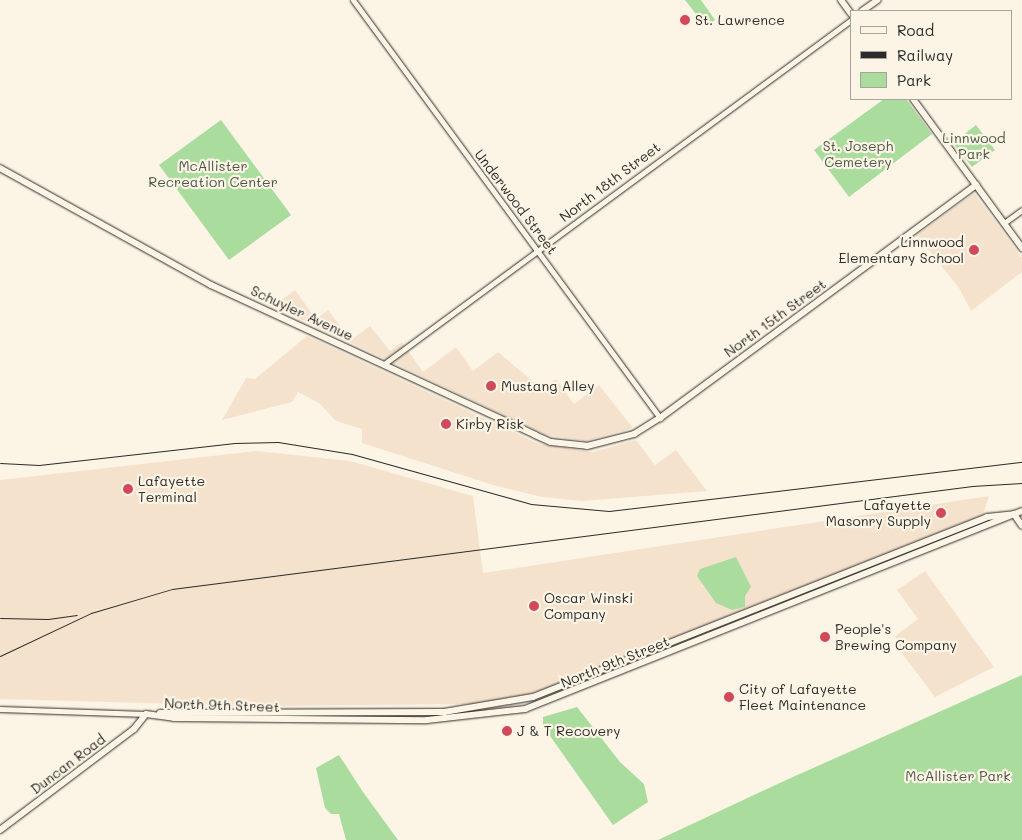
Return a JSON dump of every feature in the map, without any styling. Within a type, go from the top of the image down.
[{"type":"main road","points":[[841,0],[850,13]]},
{"type":"main road","points":[[863,10],[878,0]]},
{"type":"main road","points":[[914,100],[1022,248]]},
{"type":"main road","name":"Schuyler Avenue","points":[[0,168],[212,285],[550,442],[570,446],[607,443]]},
{"type":"main road","name":"North 15th Street","points":[[607,443],[634,434],[660,418],[976,185]]},
{"type":"main road","name":"North 9th Street","points":[[146,714],[174,718],[427,720],[525,709],[1022,511]]},
{"type":"main road","points":[[1014,514],[1022,526]]},
{"type":"main road","name":"Duncan Road","points":[[0,830],[134,730],[146,714]]},
{"type":"street","name":"Underwood Street","points":[[353,0],[660,418]]},
{"type":"street","name":"North 18th Street","points":[[384,364],[850,21]]},
{"type":"street","points":[[1004,224],[1022,210]]},
{"type":"street","points":[[0,708],[146,714]]},
{"type":"shaded area","points":[[974,193],[1022,258],[1022,272],[971,311],[959,288],[917,235]]},
{"type":"shaded area","points":[[295,290],[316,319],[328,310],[351,340],[370,326],[390,351],[402,342],[423,372],[456,347],[473,371],[498,352],[542,389],[556,379],[574,404],[599,385],[633,428],[585,441],[546,435],[273,306]]},
{"type":"shaded area","points":[[307,336],[539,444],[593,452],[636,440],[655,465],[676,450],[707,491],[582,501],[542,497],[493,485],[362,443],[362,429],[336,421],[319,403],[298,392],[292,402],[222,420],[246,378],[255,379]]},
{"type":"shaded area","points":[[257,451],[350,461],[473,496],[483,573],[989,496],[983,515],[545,690],[486,704],[251,706],[0,699],[0,480]]},
{"type":"shaded area","points":[[925,571],[994,667],[935,697],[901,652],[895,636],[918,619],[897,590]]},
{"type":"green space","points":[[685,0],[701,0],[715,20],[706,27]]},
{"type":"green space","name":"St. Joseph Cemetery","points":[[883,100],[907,100],[932,134],[849,197],[814,150]]},
{"type":"green space","name":"McAllister Recreation Center","points":[[221,120],[291,215],[229,260],[159,165]]},
{"type":"green space","name":"Linnwood Park","points":[[976,125],[995,150],[972,167],[953,143]]},
{"type":"green space","points":[[736,557],[751,587],[745,596],[745,607],[732,610],[716,603],[697,576],[700,569]]},
{"type":"green space","name":"McAllister Park","points":[[1022,675],[1022,840],[658,840],[784,781]]},
{"type":"green space","points":[[577,707],[620,762],[644,784],[648,802],[613,825],[543,726],[543,717]]},
{"type":"green space","points":[[339,755],[398,840],[346,840],[339,814],[331,814],[325,808],[316,768]]},
{"type":"railway","points":[[0,463],[39,465],[235,443],[278,442],[352,454],[531,504],[609,511],[1022,462]]},
{"type":"railway","points":[[0,656],[91,613],[172,589],[972,486],[1022,483]]},
{"type":"railway","points":[[0,618],[48,619],[77,615]]},
{"type":"place","name":"St. Lawrence","points":[[685,20]]},
{"type":"place","name":"Linnwood Elementary School","points":[[974,250]]},
{"type":"place","name":"Mustang Alley","points":[[491,386]]},
{"type":"place","name":"Kirby Risk","points":[[446,424]]},
{"type":"place","name":"Lafayette Terminal","points":[[128,489]]},
{"type":"place","name":"Lafayette Masonry Supply","points":[[941,513]]},
{"type":"place","name":"Oscar Winski Company","points":[[534,606]]},
{"type":"place","name":"People's Brewing Company","points":[[825,637]]},
{"type":"place","name":"City of Lafayette Fleet Maintenance","points":[[729,697]]},
{"type":"place","name":"J & T Recovery","points":[[507,731]]}]
